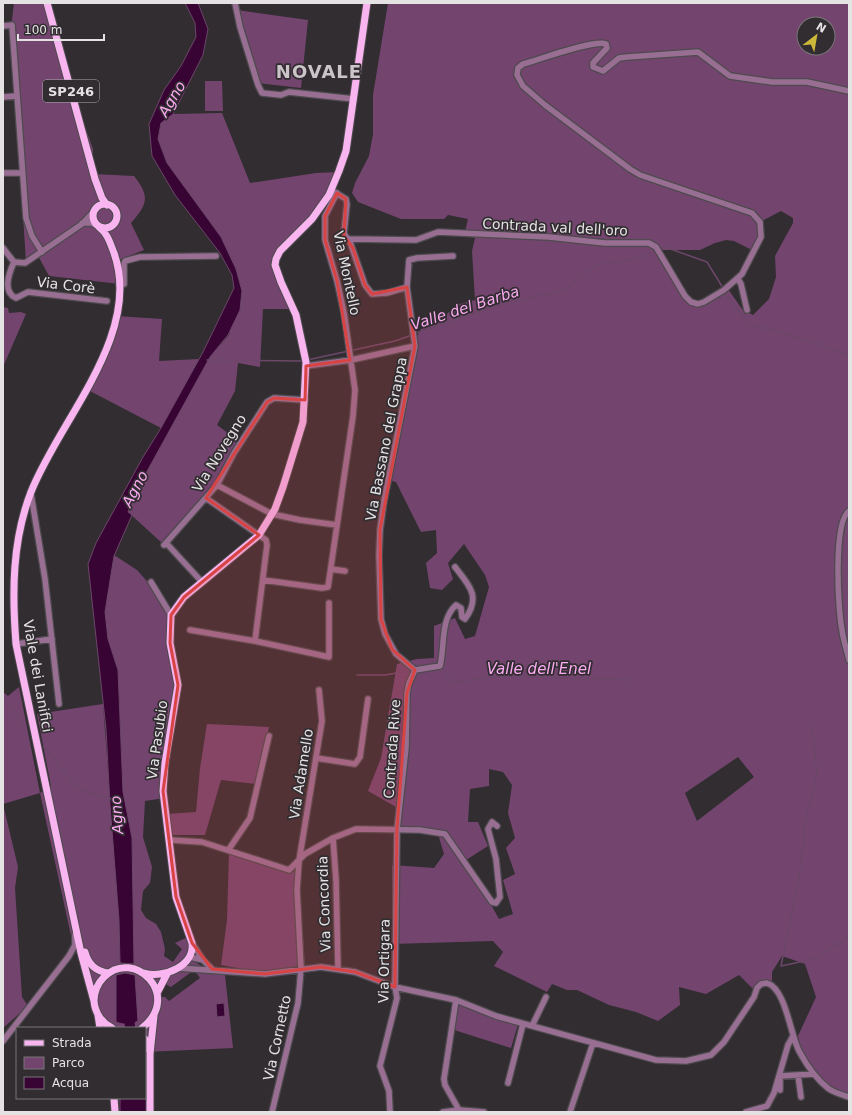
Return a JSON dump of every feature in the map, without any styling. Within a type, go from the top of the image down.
[{"type":"main road","name":"Viale dei Lanifici","points":[[47,3],[95,179],[102,198],[107,205],[113,208],[116,214],[111,230],[119,284],[115,319],[107,349],[98,369],[49,454],[31,492],[20,532],[16,554],[13,610],[16,644],[81,953],[97,1013]]},
{"type":"main road","points":[[171,614],[184,597],[259,535],[272,514],[285,482],[300,437],[305,400],[306,361],[296,315],[276,271],[276,259],[280,251],[312,219],[334,192],[346,151],[367,3]]},
{"type":"main road","name":"Viale dei Lanifici","points":[[95,179],[96,209],[94,220],[106,234],[116,258]]},
{"type":"main road","points":[[96,209],[107,205]]},
{"type":"main road","points":[[98,226],[107,228],[114,224]]},
{"type":"main road","name":"Via Pasubio","points":[[171,614],[170,643],[178,686],[165,763],[163,791],[176,897],[192,943],[193,950],[190,957]]},
{"type":"main road","name":"Viale dei Lanifici","points":[[76,926],[89,962],[100,972],[108,973]]},
{"type":"main road","points":[[94,1001],[95,990],[100,981],[108,973],[116,969],[135,969],[151,976],[167,974],[190,957]]},
{"type":"main road","points":[[144,973],[152,982],[157,993],[150,1054],[150,1112]]},
{"type":"main road","points":[[157,993],[167,974]]},
{"type":"main road","points":[[97,1013],[100,1027]]},
{"type":"main road","points":[[97,1013],[102,1021],[111,1027]]},
{"type":"main road","points":[[144,1026],[154,1015]]},
{"type":"main road","points":[[146,1042],[150,1054]]},
{"type":"main road","points":[[114,1099],[115,1112]]},
{"type":"street","points":[[234,3],[258,85],[262,93],[281,95],[289,92],[354,99]]},
{"type":"street","points":[[3,26],[12,25],[26,218],[32,236],[42,252]]},
{"type":"street","name":"Contrada val dell'oro","points":[[349,239],[416,240],[438,232],[549,237],[605,243],[649,243],[656,247],[676,282],[690,302],[698,304],[725,289],[738,279],[747,266],[759,241],[761,232],[760,222],[752,213],[640,175],[630,169],[545,105],[523,86],[517,75],[518,68],[523,64],[588,44],[603,43],[606,44],[607,48],[593,63],[593,67],[600,71],[603,71],[619,58],[698,52],[730,76],[772,82],[807,82],[849,91]]},
{"type":"street","points":[[3,97],[17,96]]},
{"type":"street","points":[[3,173],[22,172]]},
{"type":"street","points":[[334,192],[346,199],[347,204],[344,233],[349,239],[365,284],[372,294],[387,293],[407,287]]},
{"type":"street","name":"Via Montello","points":[[263,580],[322,588],[328,587],[353,416],[355,390],[337,280],[325,240],[326,216],[334,192]]},
{"type":"street","points":[[3,248],[14,262],[25,263],[82,224],[96,209]]},
{"type":"street","points":[[82,224],[91,223],[98,226]]},
{"type":"street","points":[[119,284],[124,284],[125,261],[147,257],[216,256]]},
{"type":"street","points":[[415,346],[407,287],[409,260],[417,258],[453,256]]},
{"type":"street","name":"Via Corè","points":[[14,262],[8,278],[8,289],[11,296],[16,298],[28,292],[107,302]]},
{"type":"street","points":[[738,279],[741,284],[747,310]]},
{"type":"street","name":"Via Bassano del Grappa","points":[[306,361],[350,358],[415,346],[384,501],[380,530],[379,556],[381,619],[385,634],[396,654],[415,670]]},
{"type":"street","name":"Via Novegno","points":[[202,582],[166,545],[216,485],[237,448],[267,402],[274,398],[305,400]]},
{"type":"street","points":[[216,485],[272,514],[300,520],[337,525]]},
{"type":"street","points":[[31,492],[45,580],[59,704]]},
{"type":"street","points":[[206,498],[266,540],[267,545],[255,641]]},
{"type":"street","points":[[847,513],[849,520]]},
{"type":"street","points":[[847,513],[839,534],[839,606],[842,630],[849,660]]},
{"type":"street","points":[[415,670],[440,666],[445,630],[451,609],[456,605],[459,606],[461,608],[462,617],[465,619],[474,602],[473,594],[455,567]]},
{"type":"street","points":[[330,569],[345,571]]},
{"type":"street","points":[[151,582],[171,614]]},
{"type":"street","points":[[190,630],[255,641],[329,657],[329,603]]},
{"type":"street","points":[[16,644],[52,639]]},
{"type":"street","name":"Contrada Rive","points":[[397,830],[406,748],[407,693],[409,683],[415,670]]},
{"type":"street","name":"Via Adamello","points":[[299,861],[322,721],[319,690]]},
{"type":"street","points":[[316,758],[355,764],[360,757],[368,699]]},
{"type":"street","points":[[229,850],[250,818],[269,736]]},
{"type":"street","name":"Via Concordia","points":[[170,840],[202,842],[229,850],[256,861],[289,870],[305,854],[333,838],[356,830],[420,830],[445,834],[492,902],[496,903],[500,898],[496,859],[488,829],[494,822]]},
{"type":"street","name":"Via Ortigara","points":[[390,1112],[389,1092],[380,1066],[397,1002],[395,987],[397,830]]},
{"type":"street","name":"Via Concordia","points":[[333,838],[336,880],[338,969]]},
{"type":"street","name":"Via Cornetto","points":[[272,1112],[298,1003],[301,969],[297,890],[299,861]]},
{"type":"street","points":[[3,1041],[69,956],[75,945],[76,926]]},
{"type":"street","points":[[192,943],[203,960],[212,970]]},
{"type":"street","points":[[69,956],[81,953]]},
{"type":"street","points":[[190,957],[203,960]]},
{"type":"street","points":[[176,968],[265,974],[321,967],[356,972],[395,987],[456,1000],[523,1024],[656,1060],[686,1061],[711,1055],[724,1042],[754,997],[757,988],[761,984],[767,983],[775,988],[785,1007],[798,1050],[814,1074],[830,1090],[849,1097]]},
{"type":"street","points":[[532,1026],[546,997]]},
{"type":"street","points":[[456,1000],[444,1079],[445,1085],[459,1110]]},
{"type":"street","points":[[508,1083],[523,1024]]},
{"type":"street","points":[[746,1112],[767,1106],[780,1076],[788,1045],[793,1036]]},
{"type":"street","points":[[570,1112],[593,1043]]},
{"type":"street","points":[[780,1076],[814,1074]]},
{"type":"street","points":[[798,1075],[800,1097]]},
{"type":"street","points":[[780,1076],[780,1090]]},
{"type":"street","points":[[443,1112],[459,1110],[484,1112]]},
{"type":"highlighted area","points":[[337,193],[346,199],[344,236],[353,248],[365,285],[372,294],[407,287],[415,346],[380,530],[381,619],[392,649],[415,670],[407,693],[397,830],[395,987],[355,972],[321,967],[265,974],[212,969],[192,943],[176,897],[163,791],[178,685],[170,643],[171,615],[184,597],[259,535],[206,498],[267,402],[274,398],[305,400],[306,366],[350,360],[337,281],[325,240],[325,216]]},
{"type":"green space","points":[[14,3],[48,3],[75,99],[93,149],[93,174],[134,176],[143,189],[145,195],[144,205],[131,223],[144,250],[119,260],[120,284],[49,276],[37,254],[26,262],[11,28]]},
{"type":"green space","points":[[388,3],[849,3],[849,1096],[827,1086],[801,1050],[798,1036],[816,997],[805,964],[782,956],[772,972],[772,981],[765,980],[759,984],[755,991],[739,975],[706,994],[679,987],[680,1005],[658,1021],[636,1012],[609,1005],[577,990],[567,990],[552,984],[547,992],[494,966],[503,952],[493,941],[392,944],[392,865],[434,868],[444,854],[437,831],[401,827],[396,807],[368,791],[381,758],[397,664],[417,659],[434,658],[434,626],[455,618],[465,639],[475,636],[489,587],[485,575],[464,544],[448,563],[453,579],[442,590],[430,588],[426,563],[437,553],[436,530],[421,532],[396,482],[388,480],[391,466],[397,451],[412,367],[417,357],[415,348],[417,336],[421,329],[438,323],[456,305],[475,300],[472,251],[475,238],[464,236],[468,219],[448,215],[444,219],[401,219],[358,202],[352,193],[355,183],[369,156],[373,134],[373,95]],"holes":[[[781,211],[793,218],[793,223],[775,256],[776,277],[769,299],[753,315],[742,309],[728,289],[700,305],[691,303],[659,250],[700,250],[726,240],[734,241],[756,252],[762,235],[760,222]],[[738,757],[754,777],[697,821],[685,793]],[[489,769],[503,772],[512,785],[508,813],[515,838],[506,848],[515,874],[503,880],[513,914],[499,919],[466,860],[488,846],[478,822],[468,822],[470,789],[489,786]]]},
{"type":"green space","points":[[237,10],[308,20],[301,88],[257,83]]},
{"type":"green space","points":[[205,81],[222,81],[223,111],[205,111]]},
{"type":"green space","points":[[222,113],[250,183],[316,173],[338,172],[331,188],[276,260],[294,309],[263,309],[260,367],[238,363],[235,391],[217,425],[243,444],[227,470],[163,544],[128,512],[134,495],[147,470],[210,357],[229,335],[242,291],[236,269],[221,237],[167,163],[158,139],[161,123],[173,114]]},
{"type":"green space","points":[[3,307],[8,308],[9,313],[21,312],[26,314],[3,367]]},
{"type":"green space","points":[[117,316],[162,319],[159,361],[199,359],[161,428],[86,389]]},
{"type":"green space","points":[[114,555],[137,570],[174,612],[170,628],[178,685],[164,763],[165,798],[145,801],[143,837],[152,867],[150,883],[143,891],[141,910],[146,918],[156,924],[161,932],[165,949],[164,956],[173,962],[182,949],[175,943],[190,936],[190,959],[213,973],[225,975],[233,1048],[146,1052],[146,1027],[104,1027],[97,1013],[86,966],[73,945],[40,793],[51,786],[37,714],[103,704],[119,920],[120,963],[134,964],[132,838],[123,792],[118,670],[108,639],[105,612]],"holes":[[[194,970],[200,978],[169,1001],[165,997],[161,997],[164,983],[171,987]]]},
{"type":"green space","points":[[19,687],[40,793],[3,804],[3,692],[8,696]]},
{"type":"green space","points":[[207,724],[269,727],[257,784],[221,780],[205,835],[170,835],[167,814],[196,812],[200,768]]},
{"type":"green space","points":[[3,804],[18,867],[15,888],[22,997],[28,1006],[3,1028]]},
{"type":"green space","points":[[229,852],[299,873],[305,968],[259,972],[221,965],[227,920]]},
{"type":"green space","points":[[454,1000],[519,1021],[511,1048],[451,1029]]},
{"type":"water","points":[[185,3],[198,3],[208,29],[203,55],[173,114],[161,123],[158,139],[167,163],[221,237],[236,269],[242,291],[240,310],[228,335],[210,357],[134,495],[128,512],[132,515],[114,556],[105,612],[108,639],[118,670],[123,792],[132,838],[134,964],[120,963],[119,920],[106,729],[88,564],[96,543],[203,352],[234,288],[232,275],[220,253],[175,195],[152,156],[149,124],[164,90],[181,66],[196,37],[195,23]]},
{"type":"water","points":[[125,973],[135,975],[138,1021],[122,1024],[116,1022],[116,975]]},
{"type":"water","points":[[224,1003],[225,1016],[217,1017],[216,1004]]},
{"type":"water","points":[[146,1090],[147,1112],[120,1112],[120,1099],[146,1099]]},
{"type":"waterway","name":"Valle del Barba","points":[[660,249],[665,247],[707,262],[723,288]]},
{"type":"waterway","name":"Valle del Barba","points":[[416,333],[505,303],[563,291],[596,265],[636,259],[656,251]]},
{"type":"waterway","name":"Valle del Barba","points":[[725,291],[733,304],[750,324],[818,343],[849,356]]},
{"type":"waterway","name":"Valle del Barba","points":[[307,360],[395,341],[412,335]]},
{"type":"waterway","name":"Valle del Barba","points":[[207,360],[303,361]]},
{"type":"waterway","name":"Valle dell'Enel","points":[[357,675],[385,675],[408,671]]},
{"type":"waterway","name":"Valle dell'Enel","points":[[445,672],[449,679],[455,682],[499,676],[637,680]]},
{"type":"waterway","points":[[3,697],[24,726]]},
{"type":"waterway","points":[[812,725],[817,775],[806,818],[799,878],[781,966],[814,959],[849,936]]},
{"type":"waterway","points":[[44,747],[73,783],[84,791],[111,799]]},
{"type":"waterway","name":"Agno","points":[[129,1011],[130,1027]]},
{"type":"district","name":"NOVALE","points":[[319,71]]}]
